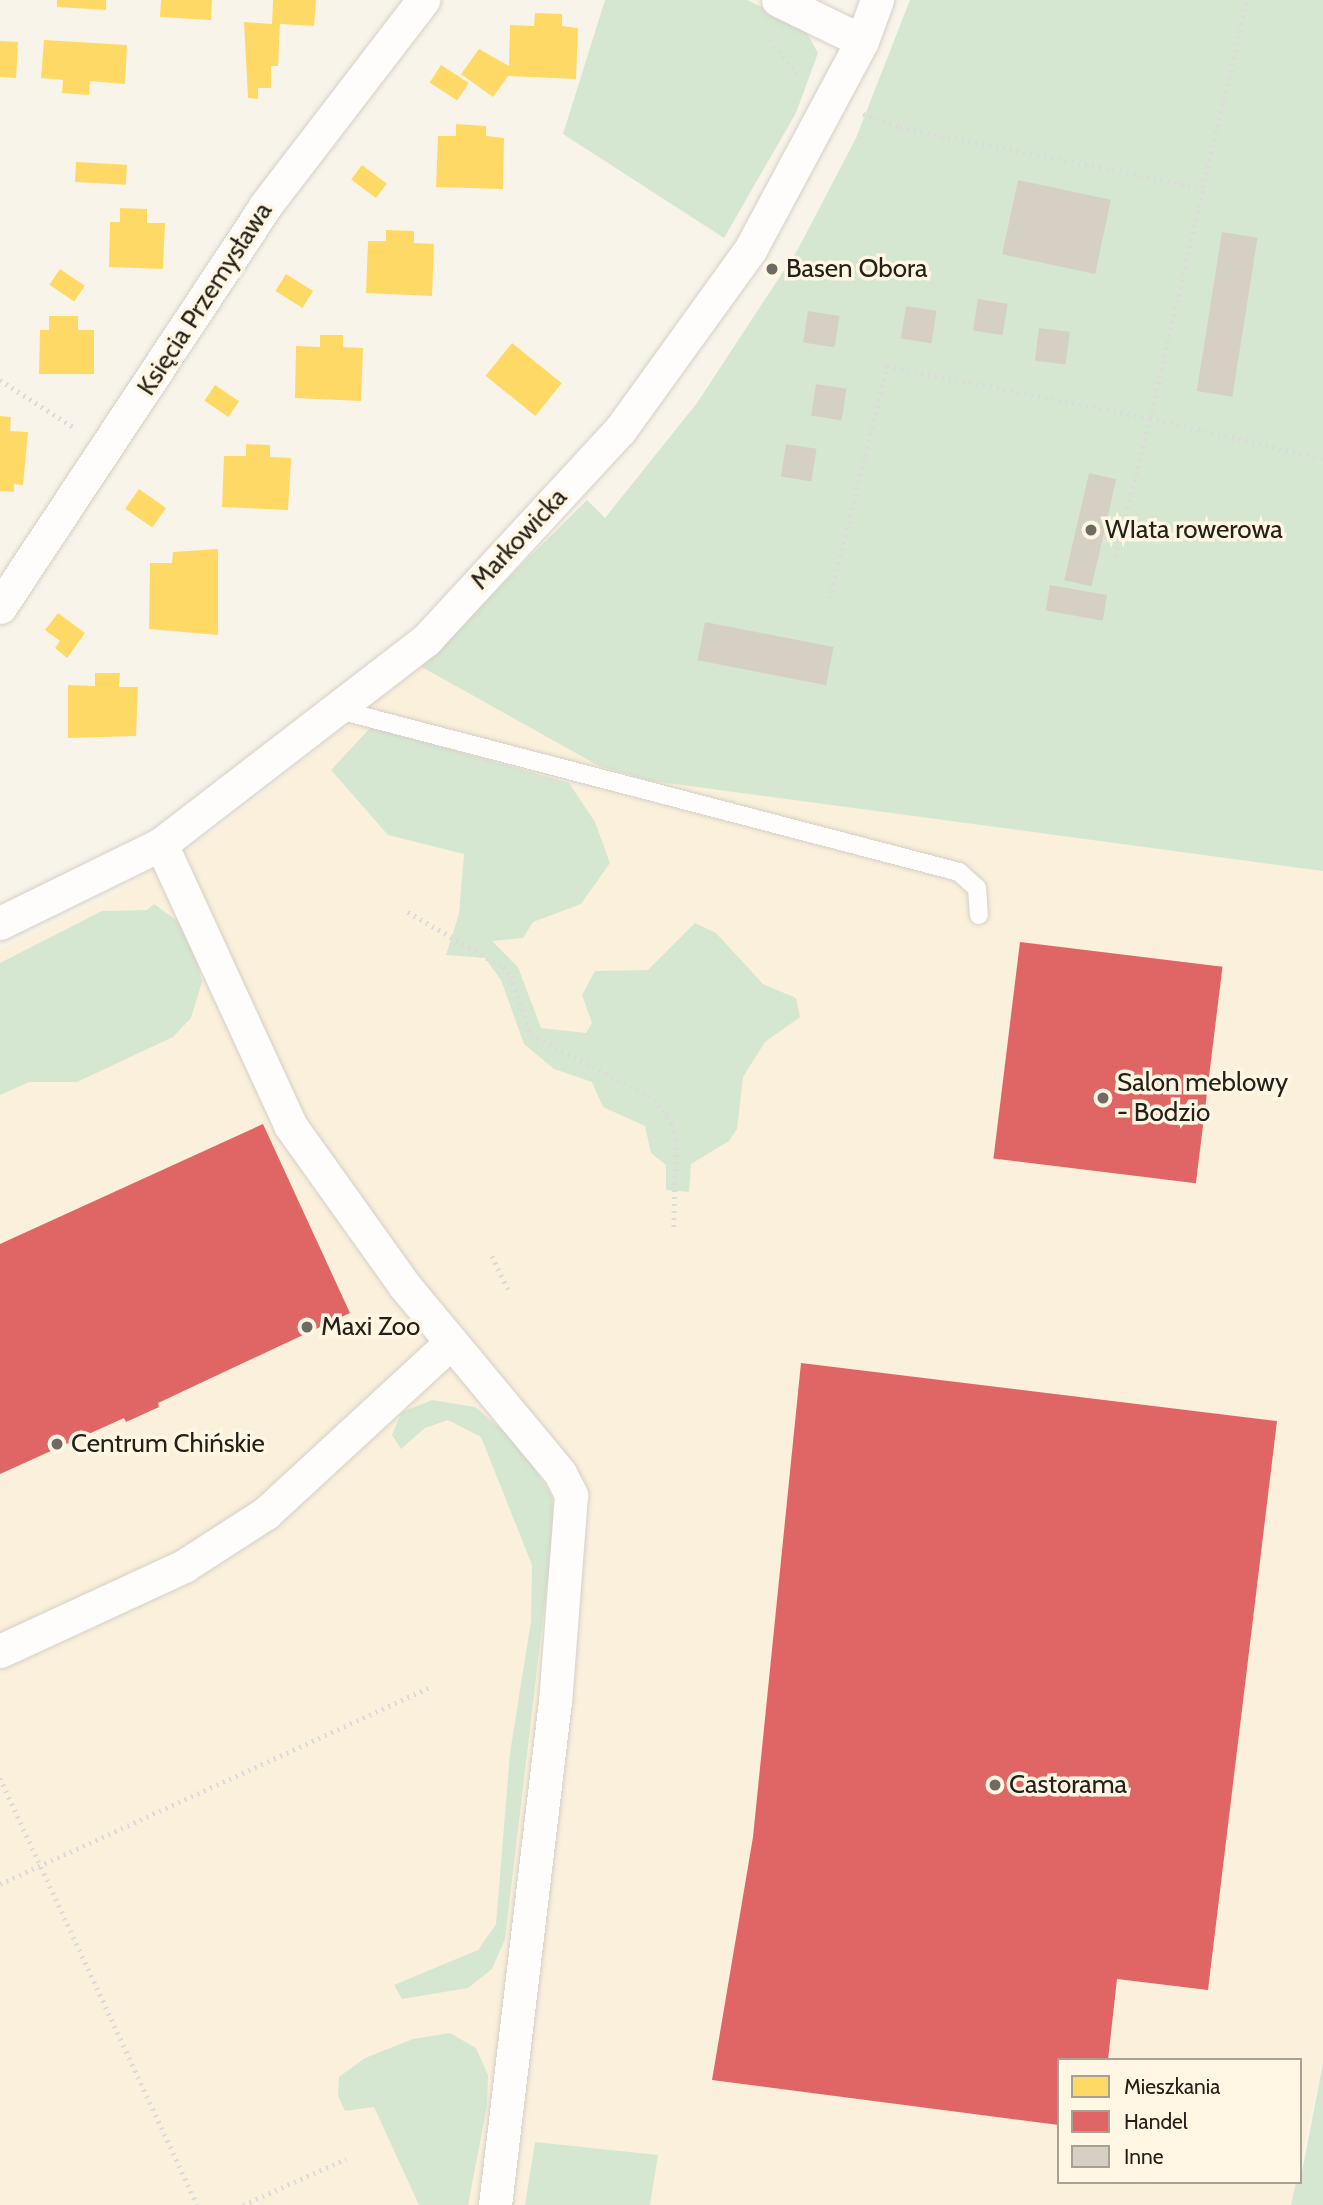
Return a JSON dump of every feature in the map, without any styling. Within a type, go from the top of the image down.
[{"type":"street","name":"Księcia Przemysława","points":[[0,607],[107,449],[265,206],[423,0]]},
{"type":"street","points":[[778,0],[862,41]]},
{"type":"street","name":"Markowicka","points":[[0,923],[161,844],[339,710],[426,640],[620,430],[750,250],[862,41],[877,0]]},
{"type":"street","points":[[161,844],[290,1125],[450,1343],[560,1473],[573,1507],[495,2205]]},
{"type":"street","points":[[0,1651],[184,1566],[266,1513],[450,1343]]},
{"type":"lane","points":[[339,710],[959,872],[977,888],[979,915]]},
{"type":"path","points":[[1115,556],[1150,418],[1247,0]]},
{"type":"path","points":[[762,29],[800,78],[830,102],[900,127],[1203,188]]},
{"type":"path","points":[[830,597],[887,366],[1150,418],[1323,459]]},
{"type":"path","points":[[0,380],[107,449]]},
{"type":"path","points":[[408,912],[503,967],[511,976],[531,1034],[654,1099],[672,1124],[676,1141],[674,1230]]},
{"type":"path","points":[[492,1256],[510,1293]]},
{"type":"path","points":[[0,1884],[432,1686]]},
{"type":"path","points":[[0,1778],[197,2205]]},
{"type":"path","points":[[243,2205],[346,2158]]},
{"type":"shaded area","points":[[420,666],[599,766],[652,781],[1323,871],[1323,2063],[1302,2155],[1302,2058],[1057,2058],[1057,2184],[1296,2184],[1291,2205],[0,2205],[0,949],[114,894],[223,825]]},
{"type":"green space","points":[[605,0],[747,0],[803,26],[818,53],[796,113],[724,238],[563,134]]},
{"type":"green space","points":[[910,0],[1323,0],[1323,871],[652,781],[599,766],[420,666],[587,500],[605,518],[697,403],[798,249],[856,138]]},
{"type":"green space","points":[[371,727],[569,783],[595,822],[610,863],[581,904],[533,922],[523,938],[492,941],[518,967],[541,1028],[586,1033],[592,1023],[582,995],[595,971],[648,970],[695,923],[716,933],[763,984],[796,998],[800,1017],[765,1042],[743,1077],[737,1129],[729,1141],[691,1164],[689,1192],[666,1190],[666,1165],[651,1153],[645,1126],[603,1107],[592,1082],[554,1069],[524,1044],[501,980],[485,958],[446,955],[459,914],[464,854],[388,835],[331,770]]},
{"type":"green space","points":[[154,904],[180,923],[194,950],[202,982],[191,1018],[173,1037],[77,1082],[29,1082],[0,1095],[0,963],[102,911],[147,910]]},
{"type":"green space","points":[[432,1400],[475,1407],[517,1442],[552,1496],[554,1526],[505,1939],[492,1969],[468,1988],[402,1999],[394,1985],[478,1950],[496,1924],[510,1753],[531,1621],[532,1565],[481,1437],[448,1420],[425,1428],[401,1449],[392,1435],[402,1412]]},
{"type":"green space","points":[[450,2033],[476,2048],[488,2075],[487,2106],[468,2205],[419,2205],[374,2107],[345,2111],[338,2096],[339,2077],[365,2058],[413,2039]]},
{"type":"green space","points":[[1323,2063],[1323,2205],[1291,2205],[1296,2184],[1302,2184],[1302,2172]]},
{"type":"green space","points":[[535,2142],[658,2155],[650,2205],[525,2205]]},
{"type":"building: Mieszkania","points":[[57,0],[106,0],[106,10],[57,7]]},
{"type":"building: Mieszkania","points":[[161,0],[212,0],[211,20],[160,17]]},
{"type":"building: Mieszkania","points":[[273,0],[316,0],[314,26],[280,24],[278,66],[271,66],[271,88],[258,88],[258,99],[248,98],[244,22],[272,24]]},
{"type":"building: Mieszkania","points":[[535,13],[562,14],[562,26],[578,28],[576,79],[508,76],[493,97],[461,74],[479,49],[509,66],[510,25],[534,26]]},
{"type":"building: Mieszkania","points":[[44,40],[127,45],[125,84],[90,81],[89,95],[62,93],[63,80],[41,78]]},
{"type":"building: Mieszkania","points":[[0,41],[18,42],[16,78],[0,77]]},
{"type":"building: Mieszkania","points":[[441,65],[469,83],[457,101],[430,83]]},
{"type":"building: Mieszkania","points":[[456,124],[486,126],[486,136],[504,138],[503,189],[436,187],[438,136],[456,136]]},
{"type":"building: Mieszkania","points":[[76,162],[127,165],[126,185],[75,182]]},
{"type":"building: Mieszkania","points":[[362,165],[387,184],[376,198],[351,179]]},
{"type":"building: Mieszkania","points":[[120,208],[147,209],[147,223],[165,223],[163,269],[109,267],[110,222],[120,222]]},
{"type":"building: Mieszkania","points":[[386,230],[414,231],[414,243],[434,244],[432,296],[366,293],[368,241],[386,241]]},
{"type":"building: Mieszkania","points":[[60,269],[85,286],[74,302],[49,285]]},
{"type":"building: Mieszkania","points":[[286,274],[313,291],[303,308],[275,291]]},
{"type":"building: Mieszkania","points":[[49,316],[78,316],[78,330],[94,330],[94,374],[39,374],[40,330],[49,330]]},
{"type":"building: Mieszkania","points":[[320,335],[343,335],[343,347],[363,348],[361,401],[295,398],[296,346],[320,347]]},
{"type":"building: Mieszkania","points":[[512,343],[562,383],[535,416],[486,376]]},
{"type":"building: Mieszkania","points":[[215,385],[239,401],[228,417],[204,401]]},
{"type":"building: Mieszkania","points":[[0,416],[11,417],[10,431],[28,432],[23,485],[14,484],[14,492],[0,491]]},
{"type":"building: Mieszkania","points":[[246,444],[270,445],[270,457],[291,458],[288,510],[222,507],[224,456],[246,456]]},
{"type":"building: Mieszkania","points":[[139,489],[166,508],[152,528],[125,509]]},
{"type":"building: Mieszkania","points":[[218,549],[218,635],[149,629],[150,563],[172,563],[173,552]]},
{"type":"building: Mieszkania","points":[[58,613],[85,633],[67,658],[55,648],[60,641],[45,630]]},
{"type":"building: Mieszkania","points":[[95,673],[120,673],[119,687],[138,687],[136,736],[68,738],[68,685],[95,686]]},
{"type":"building: Handel","name":"Salon meblowy - Bodzio","points":[[1020,942],[1222,967],[1196,1183],[993,1158]]},
{"type":"building: Handel","points":[[263,1124],[350,1313],[158,1403],[159,1407],[126,1422],[124,1418],[0,1474],[0,1244]]},
{"type":"building: Handel","name":"Castorama","points":[[801,1363],[1277,1421],[1208,1990],[1117,1979],[1108,2058],[1057,2058],[1057,2125],[712,2080],[753,1837]]},
{"type":"building: Inne","points":[[1018,180],[1111,200],[1095,274],[1002,254]]},
{"type":"building: Inne","points":[[1222,232],[1258,238],[1232,397],[1197,391]]},
{"type":"building: Inne","points":[[978,299],[1008,304],[1003,335],[973,331]]},
{"type":"building: Inne","points":[[906,306],[937,311],[931,343],[901,339]]},
{"type":"building: Inne","points":[[808,311],[840,316],[835,348],[803,343]]},
{"type":"building: Inne","points":[[1039,328],[1070,332],[1066,365],[1035,361]]},
{"type":"building: Inne","points":[[816,384],[847,389],[842,420],[811,416]]},
{"type":"building: Inne","points":[[786,444],[817,449],[811,481],[781,477]]},
{"type":"building: Inne","name":"WIata rowerowa","points":[[1089,473],[1116,479],[1092,586],[1064,580]]},
{"type":"building: Inne","points":[[1050,585],[1107,595],[1103,621],[1045,611]]},
{"type":"building: Inne","points":[[705,622],[834,647],[826,685],[698,660]]},
{"type":"place","name":"Basen Obora","points":[[772,269]]},
{"type":"place","name":"WIata rowerowa","points":[[1091,530]]},
{"type":"place","name":"Salon meblowy - Bodzio","points":[[1103,1098]]},
{"type":"place","name":"Maxi Zoo","points":[[307,1327]]},
{"type":"place","name":"Centrum Chińskie","points":[[57,1444]]},
{"type":"place","name":"Castorama","points":[[995,1785]]}]
